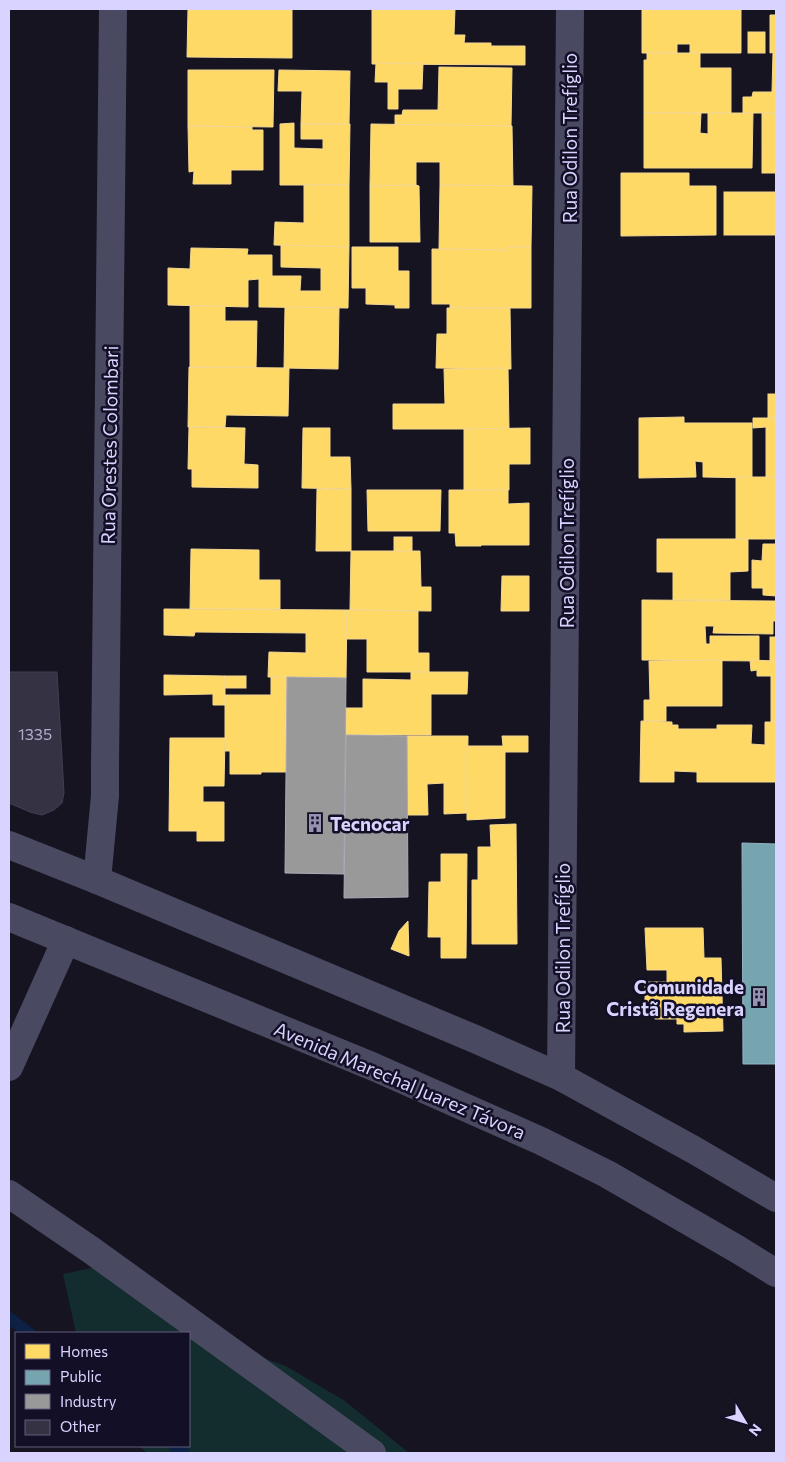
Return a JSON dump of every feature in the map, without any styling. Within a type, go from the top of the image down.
[{"type":"street","name":"Rua Orestes Colombari","points":[[97,880],[105,796],[113,9]]},
{"type":"street","name":"Rua Odilon Trefíglio","points":[[561,1077],[570,9]]},
{"type":"street","points":[[9,845],[97,880],[561,1077],[694,1150],[776,1198]]},
{"type":"street","name":"Avenida Marechal Juarez Távora","points":[[9,917],[374,1067],[541,1141],[607,1174],[737,1248],[776,1273]]},
{"type":"street","points":[[9,1067],[66,940]]},
{"type":"street","points":[[9,1194],[91,1250],[372,1453]]},
{"type":"green space","points":[[124,1261],[229,1346],[286,1366],[345,1401],[409,1453],[147,1453],[140,1447],[190,1447],[190,1332],[76,1332],[63,1274]]},
{"type":"building: Homes","points":[[188,9],[292,9],[292,58],[187,57]]},
{"type":"building: Homes","points":[[372,9],[455,9],[454,35],[465,35],[464,43],[491,43],[491,46],[525,46],[525,65],[372,64]]},
{"type":"building: Homes","points":[[642,9],[741,9],[741,53],[690,53],[690,44],[677,44],[677,53],[642,53]]},
{"type":"building: Homes","points":[[770,15],[776,15],[776,52],[770,53]]},
{"type":"building: Homes","points":[[748,32],[765,32],[765,53],[748,53]]},
{"type":"building: Homes","points":[[773,52],[776,52],[776,113],[743,113],[743,97],[752,97],[753,92],[772,92]]},
{"type":"building: Homes","points":[[647,53],[700,53],[700,68],[731,68],[731,113],[644,113],[644,60],[647,60]]},
{"type":"building: Homes","points":[[376,63],[423,64],[422,89],[398,89],[398,109],[388,109],[388,82],[375,82]]},
{"type":"building: Homes","points":[[439,67],[512,68],[511,126],[395,125],[395,115],[402,115],[403,110],[438,110]]},
{"type":"building: Homes","points":[[188,70],[274,70],[273,127],[188,126]]},
{"type":"building: Homes","points":[[279,70],[350,71],[349,124],[301,124],[302,91],[278,91]]},
{"type":"building: Homes","points":[[644,113],[701,113],[700,133],[708,134],[708,113],[753,113],[752,168],[644,168]]},
{"type":"building: Homes","points":[[762,113],[776,113],[776,173],[762,173]]},
{"type":"building: Homes","points":[[294,123],[294,148],[323,149],[323,139],[301,139],[301,124],[350,124],[349,185],[280,185],[280,124]]},
{"type":"building: Homes","points":[[371,124],[512,126],[513,186],[440,185],[440,162],[416,162],[416,185],[370,186]]},
{"type":"building: Homes","points":[[188,126],[252,127],[252,130],[263,130],[263,170],[231,170],[231,184],[193,184],[194,171],[189,172]]},
{"type":"building: Homes","points":[[621,173],[689,173],[689,186],[716,186],[716,235],[621,236]]},
{"type":"building: Homes","points":[[304,185],[349,185],[349,247],[274,245],[275,222],[304,223]]},
{"type":"building: Homes","points":[[440,185],[532,186],[531,247],[507,247],[508,250],[439,249]]},
{"type":"building: Homes","points":[[370,186],[419,186],[420,242],[370,242]]},
{"type":"building: Homes","points":[[724,192],[776,192],[776,235],[724,235]]},
{"type":"building: Homes","points":[[281,245],[349,247],[348,308],[259,307],[259,279],[248,280],[248,307],[168,305],[168,268],[190,269],[191,248],[248,249],[247,255],[272,255],[272,276],[301,276],[300,291],[321,291],[321,268],[281,267]]},
{"type":"building: Homes","points":[[352,247],[398,247],[398,271],[409,271],[409,308],[395,308],[395,305],[366,304],[366,288],[352,288]]},
{"type":"building: Homes","points":[[507,247],[531,247],[531,308],[450,308],[450,304],[432,304],[432,249],[508,250]]},
{"type":"building: Homes","points":[[190,306],[225,306],[225,321],[257,321],[256,368],[190,367]]},
{"type":"building: Homes","points":[[285,307],[339,308],[338,369],[284,368]]},
{"type":"building: Homes","points":[[447,308],[510,308],[511,369],[436,368],[437,334],[447,334]]},
{"type":"building: Homes","points":[[189,367],[289,368],[288,416],[226,415],[225,427],[188,427]]},
{"type":"building: Homes","points":[[508,368],[509,429],[393,429],[393,404],[445,404],[444,369]]},
{"type":"building: Homes","points":[[768,394],[776,394],[776,418],[768,418]]},
{"type":"building: Homes","points":[[684,417],[684,423],[752,423],[752,478],[703,477],[703,462],[695,461],[696,477],[639,478],[639,418]]},
{"type":"building: Homes","points":[[753,418],[776,418],[776,477],[766,478],[766,427],[753,428]]},
{"type":"building: Homes","points":[[189,427],[245,428],[244,464],[258,465],[258,488],[192,487],[192,469],[188,469]]},
{"type":"building: Homes","points":[[303,428],[330,428],[330,457],[350,457],[351,489],[302,488]]},
{"type":"building: Homes","points":[[530,428],[530,464],[509,464],[509,490],[464,490],[464,429]]},
{"type":"building: Homes","points":[[736,477],[776,477],[776,539],[736,539]]},
{"type":"building: Homes","points":[[317,489],[351,489],[351,551],[316,551]]},
{"type":"building: Homes","points":[[367,490],[441,490],[440,531],[368,531]]},
{"type":"building: Homes","points":[[449,490],[508,490],[508,504],[529,503],[529,545],[456,546],[455,533],[449,533]]},
{"type":"building: Homes","points":[[394,537],[412,537],[412,551],[394,551]]},
{"type":"building: Homes","points":[[657,539],[748,539],[748,571],[730,572],[730,600],[673,600],[673,572],[657,572]]},
{"type":"building: Homes","points":[[763,544],[776,544],[776,596],[763,595],[763,588],[752,588],[752,560],[762,561]]},
{"type":"building: Homes","points":[[191,549],[259,550],[259,580],[280,580],[280,609],[190,609]]},
{"type":"building: Homes","points":[[351,551],[420,551],[421,587],[431,587],[431,611],[350,610]]},
{"type":"building: Homes","points":[[502,576],[529,576],[529,611],[501,611]]},
{"type":"building: Homes","points":[[642,600],[776,601],[776,621],[773,621],[773,634],[713,633],[714,626],[705,626],[706,644],[710,644],[710,636],[759,636],[759,661],[642,660]]},
{"type":"building: Homes","points":[[164,609],[347,610],[346,678],[268,677],[269,652],[306,653],[306,633],[195,632],[194,636],[164,635]]},
{"type":"building: Homes","points":[[347,610],[418,611],[418,653],[429,653],[429,672],[367,672],[367,639],[346,639]]},
{"type":"building: Homes","points":[[770,637],[776,637],[776,661],[770,661]]},
{"type":"building: Homes","points":[[722,660],[722,706],[666,706],[666,721],[644,721],[644,700],[650,700],[649,661]]},
{"type":"building: Homes","points":[[750,660],[776,661],[776,722],[771,722],[771,676],[757,676],[757,670],[751,671]]},
{"type":"building: Homes","points":[[411,672],[468,672],[467,694],[431,694],[431,735],[346,735],[346,708],[363,708],[363,679],[411,680]]},
{"type":"building: Homes","points":[[164,675],[225,676],[225,705],[213,705],[213,694],[164,695]]},
{"type":"building: Homes","points":[[225,676],[246,676],[246,688],[225,688]]},
{"type":"building: Homes","points":[[271,677],[287,677],[286,772],[230,774],[230,751],[225,751],[225,695],[271,695]]},
{"type":"building: Homes","points":[[641,721],[672,722],[672,725],[678,725],[678,729],[717,729],[717,725],[752,725],[751,744],[765,745],[765,722],[776,722],[776,782],[697,782],[697,772],[674,771],[674,782],[640,782]]},
{"type":"building: Homes","points":[[407,736],[468,736],[467,813],[444,814],[444,783],[427,784],[428,815],[408,815]]},
{"type":"building: Homes","points":[[502,736],[528,736],[528,752],[505,752],[505,818],[467,820],[467,746],[503,746]]},
{"type":"building: Homes","points":[[170,738],[225,738],[224,786],[203,786],[203,802],[224,802],[224,841],[197,841],[197,831],[169,831]]},
{"type":"building: Homes","points":[[516,824],[517,944],[472,944],[472,880],[478,880],[478,847],[491,847],[490,825]]},
{"type":"building: Homes","points":[[441,854],[467,854],[466,958],[441,958],[441,937],[428,937],[429,882],[441,882]]},
{"type":"building: Homes","points":[[408,921],[409,956],[391,949],[399,931]]},
{"type":"building: Homes","points":[[645,928],[703,928],[704,958],[721,958],[723,1031],[684,1032],[684,1024],[677,1024],[677,1019],[655,1019],[655,1004],[645,1004],[645,982],[667,982],[667,970],[647,970]]},
{"type":"building: Public","name":"Comunidade Cristã Regenera","points":[[742,843],[776,844],[776,1064],[743,1064]]},
{"type":"building: Industry","name":"Tecnocar","points":[[287,677],[346,678],[344,874],[285,873]]},
{"type":"building: Industry","points":[[346,735],[407,736],[408,897],[344,898]]},
{"type":"building: Other","points":[[9,672],[57,672],[64,793],[62,803],[54,810],[42,815],[9,803]]},
{"type":"waterway","points":[[9,1318],[28,1332]]},
{"type":"waterway","points":[[175,1447],[184,1453]]},
{"type":"place","name":"Tecnocar","points":[[315,823]]},
{"type":"place","name":"Comunidade Cristã Regenera","points":[[759,997]]}]
